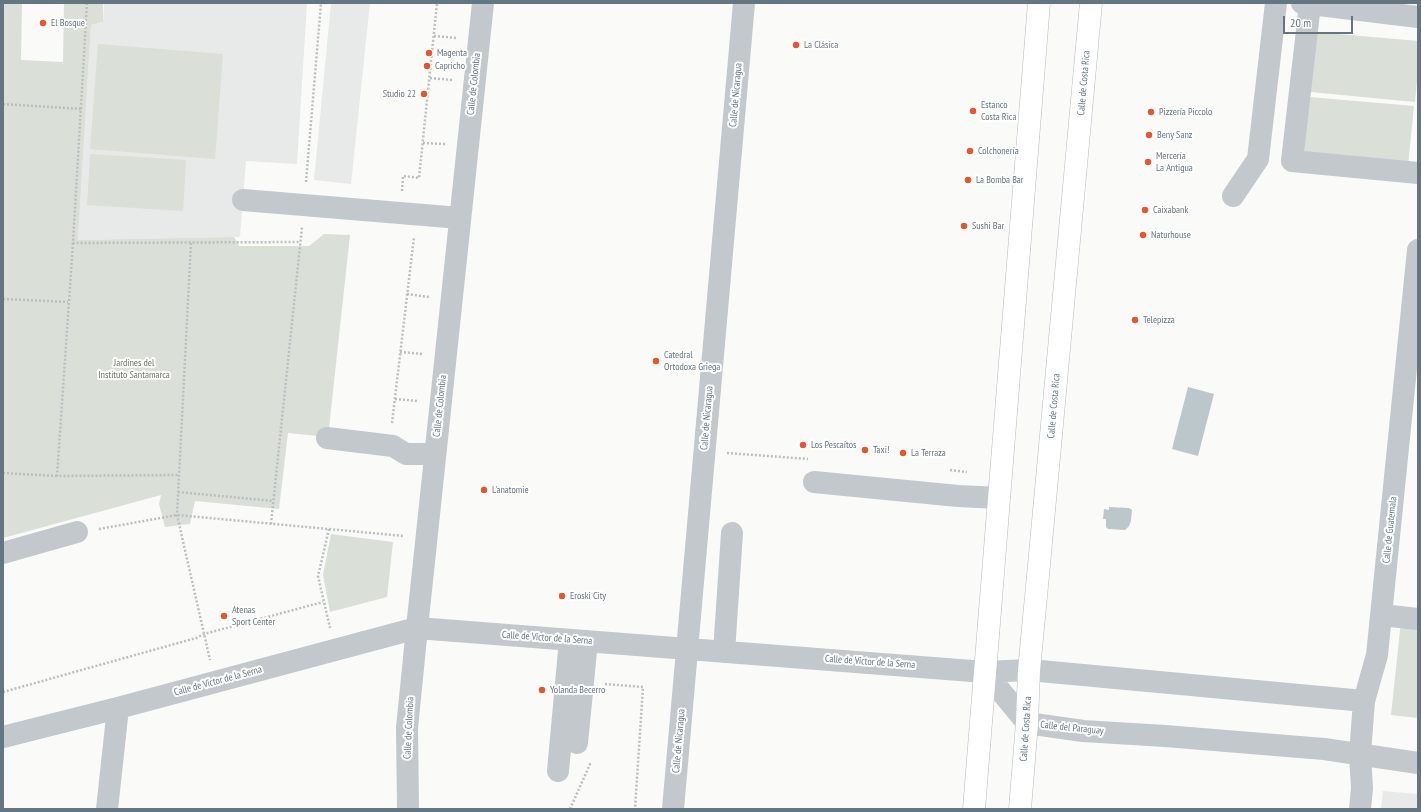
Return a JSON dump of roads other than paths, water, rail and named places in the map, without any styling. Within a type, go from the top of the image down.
[{"type":"main road","points":[[974,807],[1039,3]]},
{"type":"main road","name":"Calle de Costa Rica","points":[[1022,804],[1029,670],[1091,3]]},
{"type":"street","name":"Calle de Colombia","points":[[408,809],[408,728],[417,628],[483,3]]},
{"type":"street","name":"Calle de Nicaragua","points":[[673,809],[744,3]]},
{"type":"street","points":[[1233,196],[1258,159],[1276,3]]},
{"type":"street","points":[[1418,17],[1306,4],[1292,161],[1418,172]]},
{"type":"street","points":[[243,200],[460,218]]},
{"type":"street","name":"Calle de Guatemala","points":[[1360,809],[1362,788],[1360,754],[1364,701],[1377,656],[1382,615],[1418,250]]},
{"type":"street","points":[[406,454],[392,446],[377,443],[327,443],[406,454],[435,454]]},
{"type":"street","points":[[814,482],[958,496],[999,498]]},
{"type":"street","points":[[3,553],[77,532]]},
{"type":"street","points":[[724,652],[732,532]]},
{"type":"street","points":[[1382,615],[1418,619]]},
{"type":"street","name":"Calle de Víctor de la Serna","points":[[3,737],[118,708],[417,628],[985,672]]},
{"type":"street","points":[[577,743],[578,640]]},
{"type":"street","points":[[558,771],[578,640]]},
{"type":"street","points":[[985,672],[1029,670],[1364,701]]},
{"type":"street","name":"Calle del Paraguay","points":[[985,672],[1027,723],[1082,731],[1316,748],[1418,763]]},
{"type":"street","points":[[107,809],[118,708]]},
{"type":"place","name":"El Bosque","points":[[43,23]]},
{"type":"place","name":"La Clásica","points":[[796,45]]},
{"type":"place","name":"Magenta","points":[[429,53]]},
{"type":"place","name":"Capricho","points":[[427,66]]},
{"type":"place","name":"Studio 22","points":[[424,94]]},
{"type":"place","name":"Estanco Costa Rica","points":[[973,111]]},
{"type":"place","name":"Pizzería Piccolo","points":[[1151,112]]},
{"type":"place","name":"Beny Sanz","points":[[1149,135]]},
{"type":"place","name":"Colchonería","points":[[970,151]]},
{"type":"place","name":"Mercería La Antigua","points":[[1148,162]]},
{"type":"place","name":"La Bomba Bar","points":[[968,180]]},
{"type":"place","name":"Caixabank","points":[[1145,210]]},
{"type":"place","name":"Sushi Bar","points":[[964,226]]},
{"type":"place","name":"Naturhouse","points":[[1143,235]]},
{"type":"place","name":"Telepizza","points":[[1135,320]]},
{"type":"place","name":"Catedral Ortodoxa Griega","points":[[656,361]]},
{"type":"place","name":"Los Pescaítos","points":[[803,445]]},
{"type":"place","name":"Taxi!","points":[[865,450]]},
{"type":"place","name":"La Terraza","points":[[903,453]]},
{"type":"place","name":"L'anatomie","points":[[484,490]]},
{"type":"place","name":"Eroski City","points":[[562,596]]},
{"type":"place","name":"Atenas Sport Center","points":[[224,616]]},
{"type":"place","name":"Yolanda Becerro","points":[[542,690]]},
{"type":"park label","name":"Jardines del Instituto Santamarca","points":[[134,368]]}]
